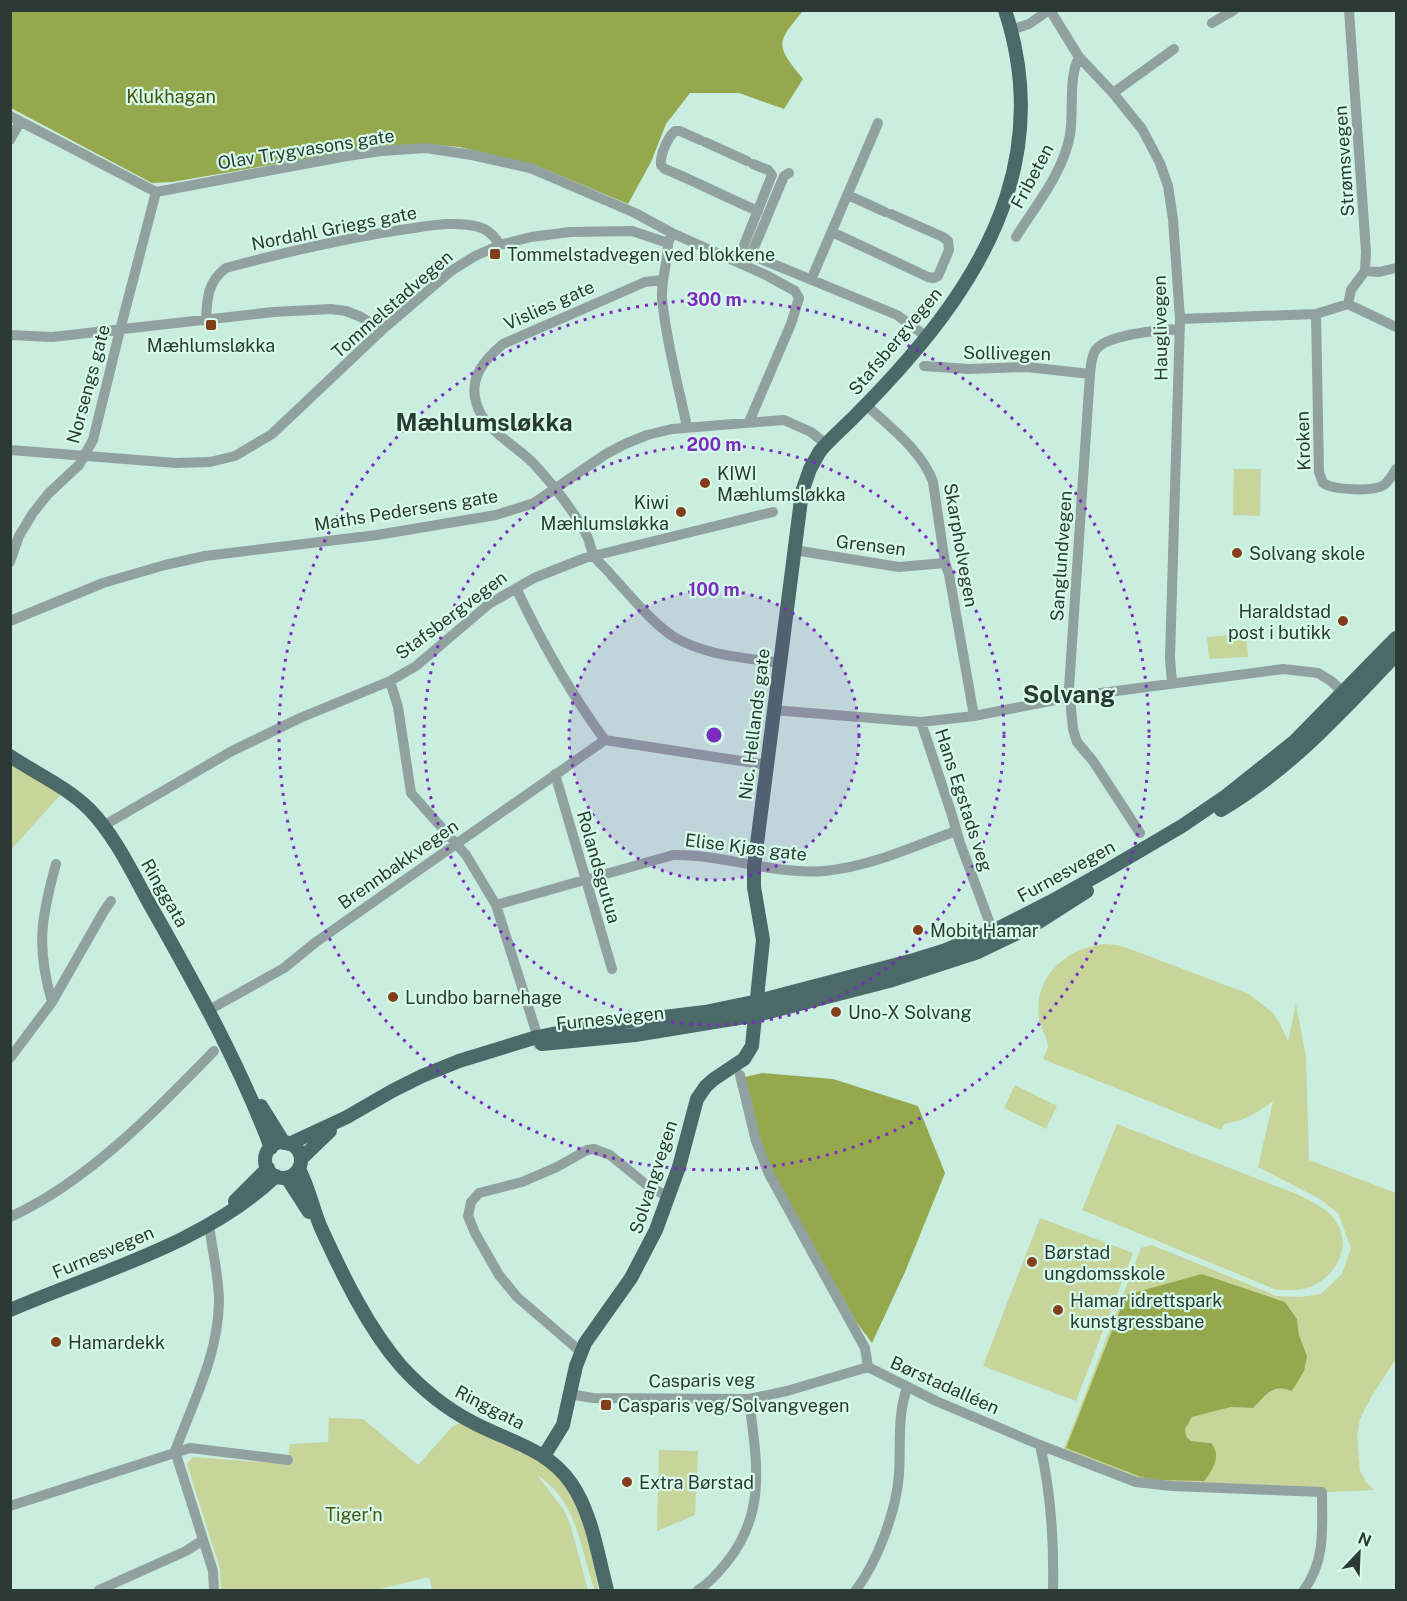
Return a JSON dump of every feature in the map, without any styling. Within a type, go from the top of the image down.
[{"type":"main road","name":"Stafsbergvegen","points":[[826,444],[866,405],[927,337],[977,264],[999,219],[1017,154],[1022,115],[1020,76],[1005,10]]},
{"type":"main road","name":"Nic. Hellands gate","points":[[758,1009],[763,940],[753,878],[754,867],[794,550],[806,477],[815,458],[826,444]]},
{"type":"main road","name":"Furnesvegen","points":[[287,1143],[347,1117],[422,1076],[459,1061],[538,1041],[635,1035],[889,981],[955,961],[1027,929],[1233,803],[1275,774],[1301,752],[1396,638]]},
{"type":"main road","name":"Furnesvegen","points":[[1348,697],[1396,655]]},
{"type":"main road","name":"Ringgata","points":[[10,756],[81,801],[103,826],[132,872],[209,1010],[246,1084],[271,1148]]},
{"type":"main road","name":"Solvangvegen","points":[[544,1456],[561,1430],[581,1352],[650,1245],[669,1197],[697,1099],[706,1086],[737,1065],[750,1052],[758,1009]]},
{"type":"main road","name":"Ringgata","points":[[246,1084],[287,1143]]},
{"type":"main road","name":"Furnesvegen","points":[[300,1164],[347,1117]]},
{"type":"main road","points":[[287,1143],[297,1149],[300,1164],[277,1174],[266,1157],[271,1148],[287,1143]]},
{"type":"main road","name":"Ringgata","points":[[300,1164],[321,1228],[377,1335],[411,1376],[433,1396],[463,1417],[544,1456],[560,1469],[580,1498],[591,1529],[607,1590]]},
{"type":"main road","name":"Furnesvegen","points":[[10,1310],[143,1257],[229,1214],[262,1190],[277,1174]]},
{"type":"main road","name":"Ringgata","points":[[277,1174],[321,1228]]},
{"type":"street","points":[[1011,30],[1029,24],[1049,10]]},
{"type":"street","name":"Hauglivegen","points":[[1049,10],[1079,57],[1113,93],[1146,134],[1166,177],[1173,219],[1180,324],[1170,657],[1172,683]]},
{"type":"street","points":[[1212,23],[1234,10]]},
{"type":"street","name":"Strømsvegen","points":[[1349,10],[1365,214],[1365,271]]},
{"type":"street","points":[[1113,93],[1174,49]]},
{"type":"street","name":"Fribeten","points":[[1016,237],[1038,206],[1064,156],[1070,136],[1074,67],[1079,57]]},
{"type":"street","points":[[10,140],[15,119],[156,192]]},
{"type":"street","points":[[811,280],[878,123]]},
{"type":"street","points":[[758,211],[665,169],[660,160],[671,135],[675,131],[680,131],[768,170],[772,175],[758,211],[742,250],[897,315],[927,337]]},
{"type":"street","name":"Olav Trygvasons gate","points":[[156,192],[347,156],[426,148],[488,158],[530,168],[635,213],[670,238]]},
{"type":"street","points":[[751,255],[784,176],[789,173]]},
{"type":"street","name":"Norsengs gate","points":[[10,562],[19,536],[33,513],[85,456],[93,440],[156,192]]},
{"type":"street","points":[[832,232],[928,277],[938,276],[949,250],[948,241],[848,195]]},
{"type":"street","name":"Nordahl Griegs gate","points":[[206,319],[208,292],[217,274],[226,268],[293,250],[378,233],[444,224],[478,226],[494,236],[500,245]]},
{"type":"street","name":"Tommelstadvegen","points":[[10,450],[176,463],[210,462],[235,456],[272,434],[382,330],[451,271],[476,256],[500,245],[531,237],[570,232],[632,231],[670,238]]},
{"type":"street","points":[[687,427],[666,328],[662,297],[662,280],[668,259],[670,238],[766,275],[795,291],[799,298],[791,324],[749,422]]},
{"type":"street","points":[[1396,268],[1379,272],[1365,271],[1351,290],[1348,304],[1396,327]]},
{"type":"street","name":"Vislies gate","points":[[662,280],[645,282],[511,340],[490,355],[475,380],[474,391],[479,411],[491,426],[532,462],[588,538],[595,557],[672,636],[712,653],[780,663]]},
{"type":"street","name":"Sanglundvegen","points":[[1140,833],[1093,761],[1077,742],[1073,729],[1069,688],[1089,374],[1095,351],[1110,340],[1180,324],[1316,314],[1348,304]]},
{"type":"street","points":[[10,335],[52,337],[308,309],[346,311],[382,330]]},
{"type":"street","name":"Kroken","points":[[1316,314],[1319,472],[1323,483],[1344,489],[1377,488],[1385,484],[1396,469]]},
{"type":"street","name":"Sollivegen","points":[[924,366],[969,369],[1027,367],[1089,374]]},
{"type":"street","name":"Skarpholvegen","points":[[866,405],[920,458],[930,472],[974,716]]},
{"type":"street","name":"Maths Pedersens gate","points":[[11,619],[103,583],[165,565],[238,551],[377,535],[495,515],[534,502],[625,444],[647,435],[687,427],[784,420],[812,432],[826,444]]},
{"type":"street","name":"Stafsbergvegen","points":[[103,826],[232,751],[300,718],[390,681],[416,666],[489,604],[550,571],[585,558],[773,512]]},
{"type":"street","name":"Grensen","points":[[794,550],[899,567],[945,563]]},
{"type":"street","points":[[516,588],[566,682],[605,740],[767,765]]},
{"type":"street","points":[[773,710],[921,722],[974,716],[1071,697],[1283,669],[1318,673],[1331,681],[1348,697]]},
{"type":"street","points":[[390,681],[398,707],[411,793],[456,843],[483,881],[496,905],[538,1041]]},
{"type":"street","name":"Hans Egstads veg","points":[[921,722],[977,893],[989,921]]},
{"type":"street","name":"Brennbakkvegen","points":[[209,1010],[284,968],[316,942],[605,740]]},
{"type":"street","name":"Rolandsgutua","points":[[555,774],[612,969]]},
{"type":"street","name":"Elise Kjøs gate","points":[[496,905],[673,855],[688,855],[754,867],[805,871],[839,869],[889,856],[956,831]]},
{"type":"street","points":[[52,1002],[44,972],[41,928],[56,864]]},
{"type":"street","points":[[10,1058],[52,1002],[111,901]]},
{"type":"street","points":[[10,1217],[57,1190],[101,1158],[165,1102],[214,1051]]},
{"type":"street","name":"Børstadalléen","points":[[740,1075],[756,1141],[769,1174],[865,1348],[868,1367],[907,1388],[1115,1476],[1153,1485],[1322,1492],[1322,1549],[1317,1568],[1304,1590]]},
{"type":"street","points":[[581,1352],[517,1298],[500,1275],[474,1233],[468,1216],[471,1203],[479,1193],[522,1182],[557,1167],[586,1150],[594,1149],[610,1155],[648,1186],[669,1197]]},
{"type":"street","points":[[209,1224],[219,1302],[215,1331],[203,1382],[175,1451],[213,1571],[214,1590]]},
{"type":"street","name":"Casparis veg","points":[[569,1394],[593,1398],[749,1399],[787,1391],[868,1367]]},
{"type":"street","points":[[856,1590],[863,1581],[881,1542],[892,1509],[899,1475],[901,1409],[907,1388]]},
{"type":"street","points":[[698,1590],[713,1579],[735,1553],[753,1513],[757,1485],[749,1399]]},
{"type":"street","points":[[1040,1445],[1052,1541],[1053,1590]]},
{"type":"street","points":[[10,1506],[190,1448],[288,1460]]},
{"type":"street","points":[[99,1590],[186,1551],[203,1540]]},
{"type":"green space","name":"Klukhagan","points":[[10,11],[803,11],[787,31],[782,45],[788,59],[803,79],[784,109],[739,93],[690,93],[666,124],[651,162],[628,204],[535,165],[459,147],[428,144],[380,146],[172,182],[152,183],[11,108]]},
{"type":"green space","points":[[1234,469],[1261,469],[1260,516],[1233,515]]},
{"type":"green space","points":[[1246,634],[1248,657],[1209,659],[1207,637]]},
{"type":"green space","points":[[11,762],[61,794],[11,850]]},
{"type":"green space","points":[[1104,944],[1117,945],[1249,994],[1273,1013],[1288,1041],[1296,1004],[1306,1057],[1309,1160],[1396,1193],[1396,1359],[1371,1397],[1360,1419],[1357,1436],[1360,1471],[1374,1490],[1331,1492],[1140,1479],[1064,1449],[1141,1248],[1152,1245],[1277,1296],[1301,1297],[1321,1294],[1342,1274],[1351,1248],[1338,1213],[1320,1199],[1258,1167],[1273,1101],[1250,1116],[1224,1124],[1221,1130],[1043,1059],[1048,1046],[1039,1019],[1041,990],[1055,967],[1065,958],[1090,947]],"holes":[[[1202,1274],[1285,1302],[1297,1319],[1299,1335],[1307,1356],[1293,1391],[1275,1390],[1253,1408],[1231,1407],[1192,1417],[1185,1429],[1186,1435],[1191,1441],[1211,1443],[1158,1480],[1125,1472]]]},
{"type":"green space","points":[[762,1073],[833,1079],[918,1106],[945,1173],[905,1272],[872,1343],[857,1323],[775,1178],[759,1136],[745,1077]]},
{"type":"green space","points":[[1015,1085],[1057,1106],[1046,1129],[1004,1108]]},
{"type":"green space","points":[[1117,1124],[1299,1195],[1320,1206],[1331,1215],[1342,1236],[1343,1246],[1336,1266],[1320,1282],[1310,1287],[1298,1290],[1277,1290],[1082,1210]]},
{"type":"green space","name":"Hamar idrettspark kunstgressbane","points":[[1040,1218],[1133,1253],[1076,1401],[983,1366]]},
{"type":"green space","points":[[1202,1274],[1285,1302],[1297,1319],[1299,1335],[1307,1356],[1304,1371],[1292,1391],[1275,1389],[1253,1408],[1231,1407],[1192,1417],[1185,1429],[1186,1436],[1191,1441],[1211,1443],[1216,1453],[1213,1468],[1204,1481],[1158,1480],[1141,1477],[1066,1448],[1126,1295]]},
{"type":"green space","name":"Tiger'n","points":[[329,1418],[363,1419],[418,1465],[453,1426],[460,1423],[515,1448],[521,1455],[522,1450],[556,1472],[576,1501],[594,1562],[598,1589],[594,1588],[569,1511],[551,1486],[537,1475],[564,1510],[588,1590],[432,1590],[429,1577],[376,1590],[221,1590],[220,1569],[187,1464],[193,1457],[288,1464],[290,1444],[328,1442]]},
{"type":"green space","points":[[659,1450],[698,1451],[695,1515],[657,1531]]},
{"type":"place","name":"Tommelstadvegen ved blokkene","points":[[495,254]]},
{"type":"place","name":"Mæhlumsløkka","points":[[211,325]]},
{"type":"place","name":"KIWI Mæhlumsløkka","points":[[705,483]]},
{"type":"place","name":"Kiwi Mæhlumsløkka","points":[[681,512]]},
{"type":"place","name":"Solvang skole","points":[[1237,553]]},
{"type":"place","name":"Haraldstad post i butikk","points":[[1343,621]]},
{"type":"place","name":"Mobit Hamar","points":[[918,930]]},
{"type":"place","name":"Lundbo barnehage","points":[[393,997]]},
{"type":"place","name":"Uno-X Solvang","points":[[836,1012]]},
{"type":"place","name":"Børstad ungdomsskole","points":[[1032,1262]]},
{"type":"place","name":"Hamar idrettspark kunstgressbane","points":[[1058,1310]]},
{"type":"place","name":"Hamardekk","points":[[56,1342]]},
{"type":"place","name":"Casparis veg/Solvangvegen","points":[[606,1405]]},
{"type":"place","name":"Extra Børstad","points":[[627,1482]]},
{"type":"district","name":"Mæhlumsløkka","points":[[484,422]]},
{"type":"district","name":"Solvang","points":[[1069,694]]}]
